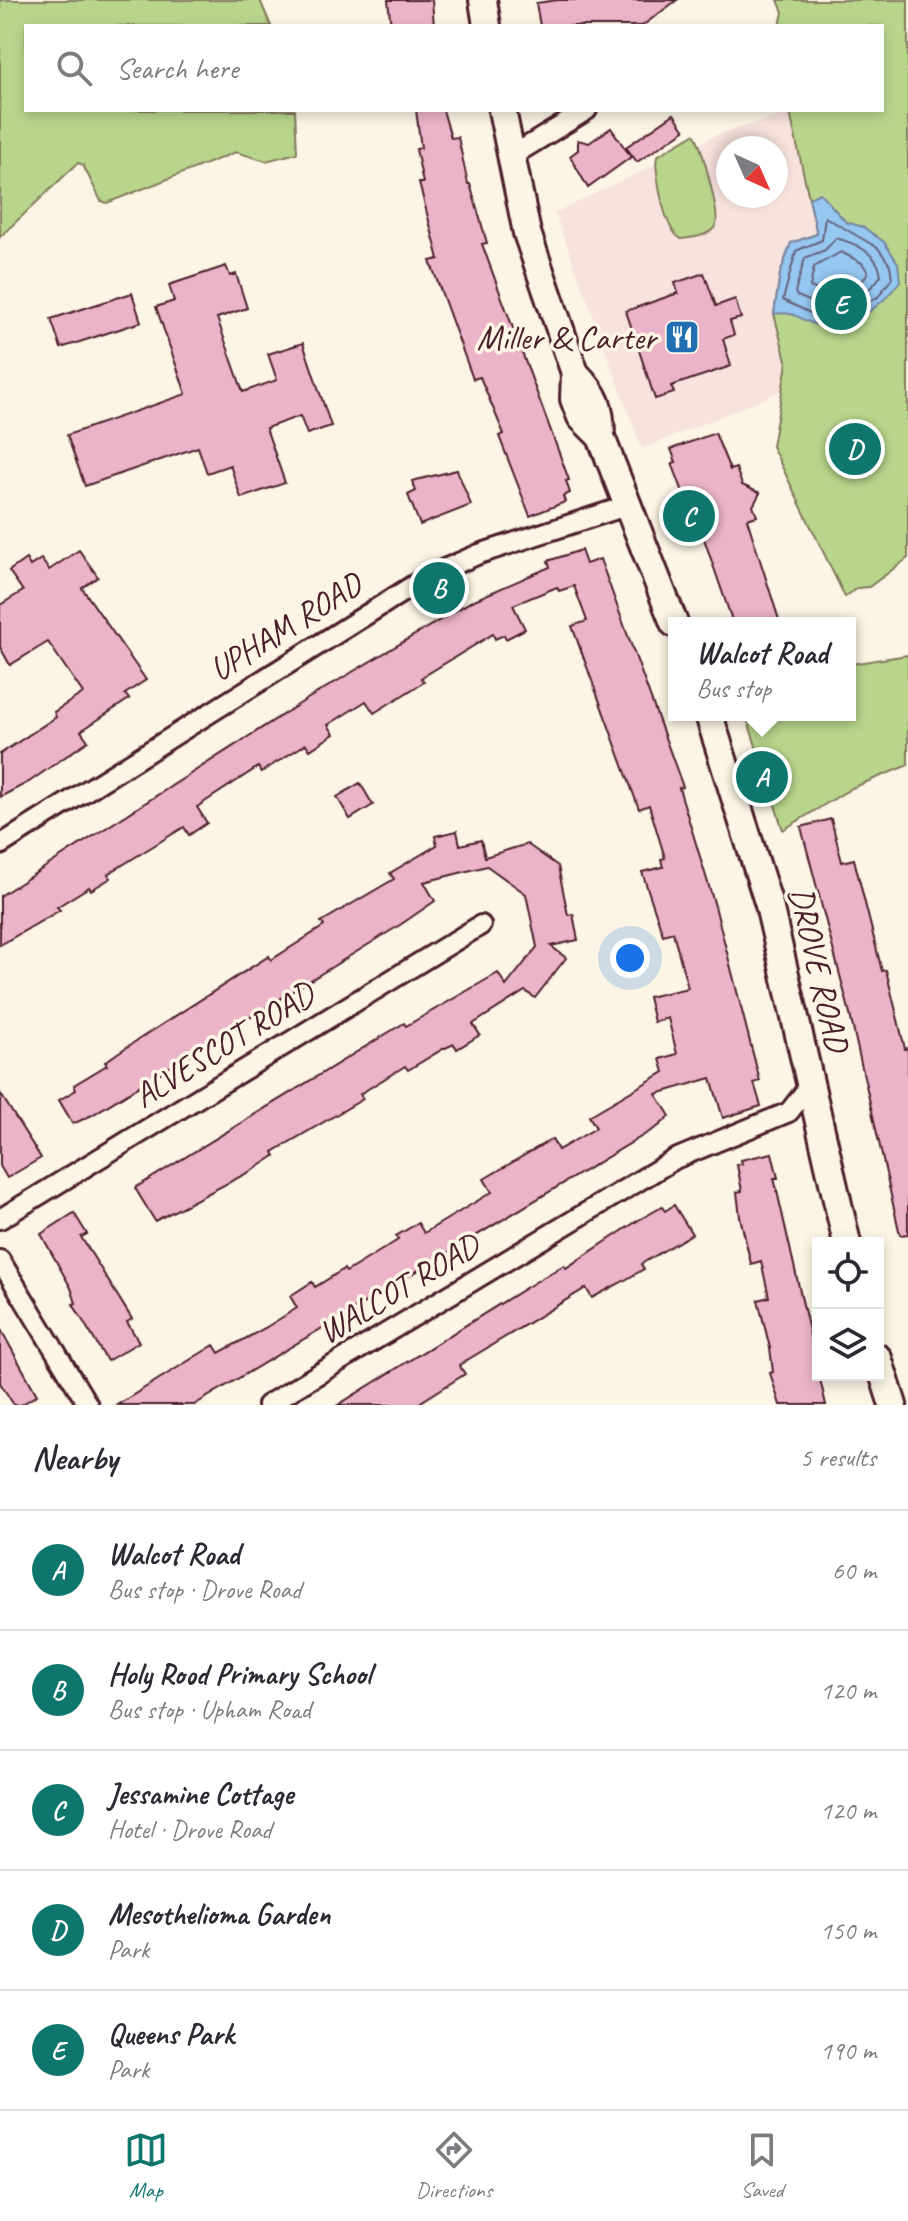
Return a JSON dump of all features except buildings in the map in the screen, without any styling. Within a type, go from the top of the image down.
[{"type":"main road","points":[[483,0],[487,24]]},
{"type":"main road","points":[[502,112],[527,233],[575,373],[593,391],[601,410],[601,437],[672,617]]},
{"type":"main road","name":"DROVE ROAD","points":[[711,721],[769,905],[846,1237]]},
{"type":"main road","points":[[884,1377],[893,1405]]},
{"type":"street","points":[[510,157],[584,112]]},
{"type":"street","name":"UPHAM ROAD","points":[[0,845],[428,576],[493,549],[626,506]]},
{"type":"street","name":"ALVESCOT ROAD","points":[[0,1219],[481,925]]},
{"type":"street","name":"WALCOT ROAD","points":[[267,1405],[675,1159],[789,1112],[810,1085]]},
{"type":"street","points":[[0,1260],[88,1405]]},
{"type":"shaded area","points":[[790,113],[817,234],[791,243],[780,275],[776,295],[787,364],[782,391],[642,449],[555,213],[719,134]]},
{"type":"green space","points":[[0,0],[260,0],[270,24],[24,24],[24,112],[295,112],[297,153],[266,161],[236,152],[107,203],[101,201],[83,165],[78,163],[0,237]]},
{"type":"green space","points":[[778,0],[908,0],[908,558],[869,587],[857,588],[845,597],[772,446],[787,364],[774,314],[780,274],[791,243],[817,234],[790,113],[884,112],[884,24],[780,24],[783,12]]},
{"type":"green space","points":[[694,134],[709,177],[716,225],[705,234],[681,239],[666,216],[656,164],[657,156]]},
{"type":"green space","points":[[908,655],[908,765],[852,788],[783,830],[748,721],[856,721],[856,663]]},
{"type":"water","points":[[820,193],[846,222],[863,227],[884,242],[898,263],[900,281],[866,314],[833,326],[821,326],[794,315],[774,314],[780,274],[791,243],[817,234],[809,198]]},
{"type":"place","name":"Queens Park","points":[[841,304]]},
{"type":"place","name":"Miller & Carter","points":[[682,337]]},
{"type":"place","name":"Mesothelioma Garden","points":[[855,449]]},
{"type":"place","name":"Jessamine Cottage","points":[[689,516]]},
{"type":"place","name":"Holy Rood Primary School","points":[[439,588]]},
{"type":"place","name":"Walcot Road","points":[[762,777]]}]
